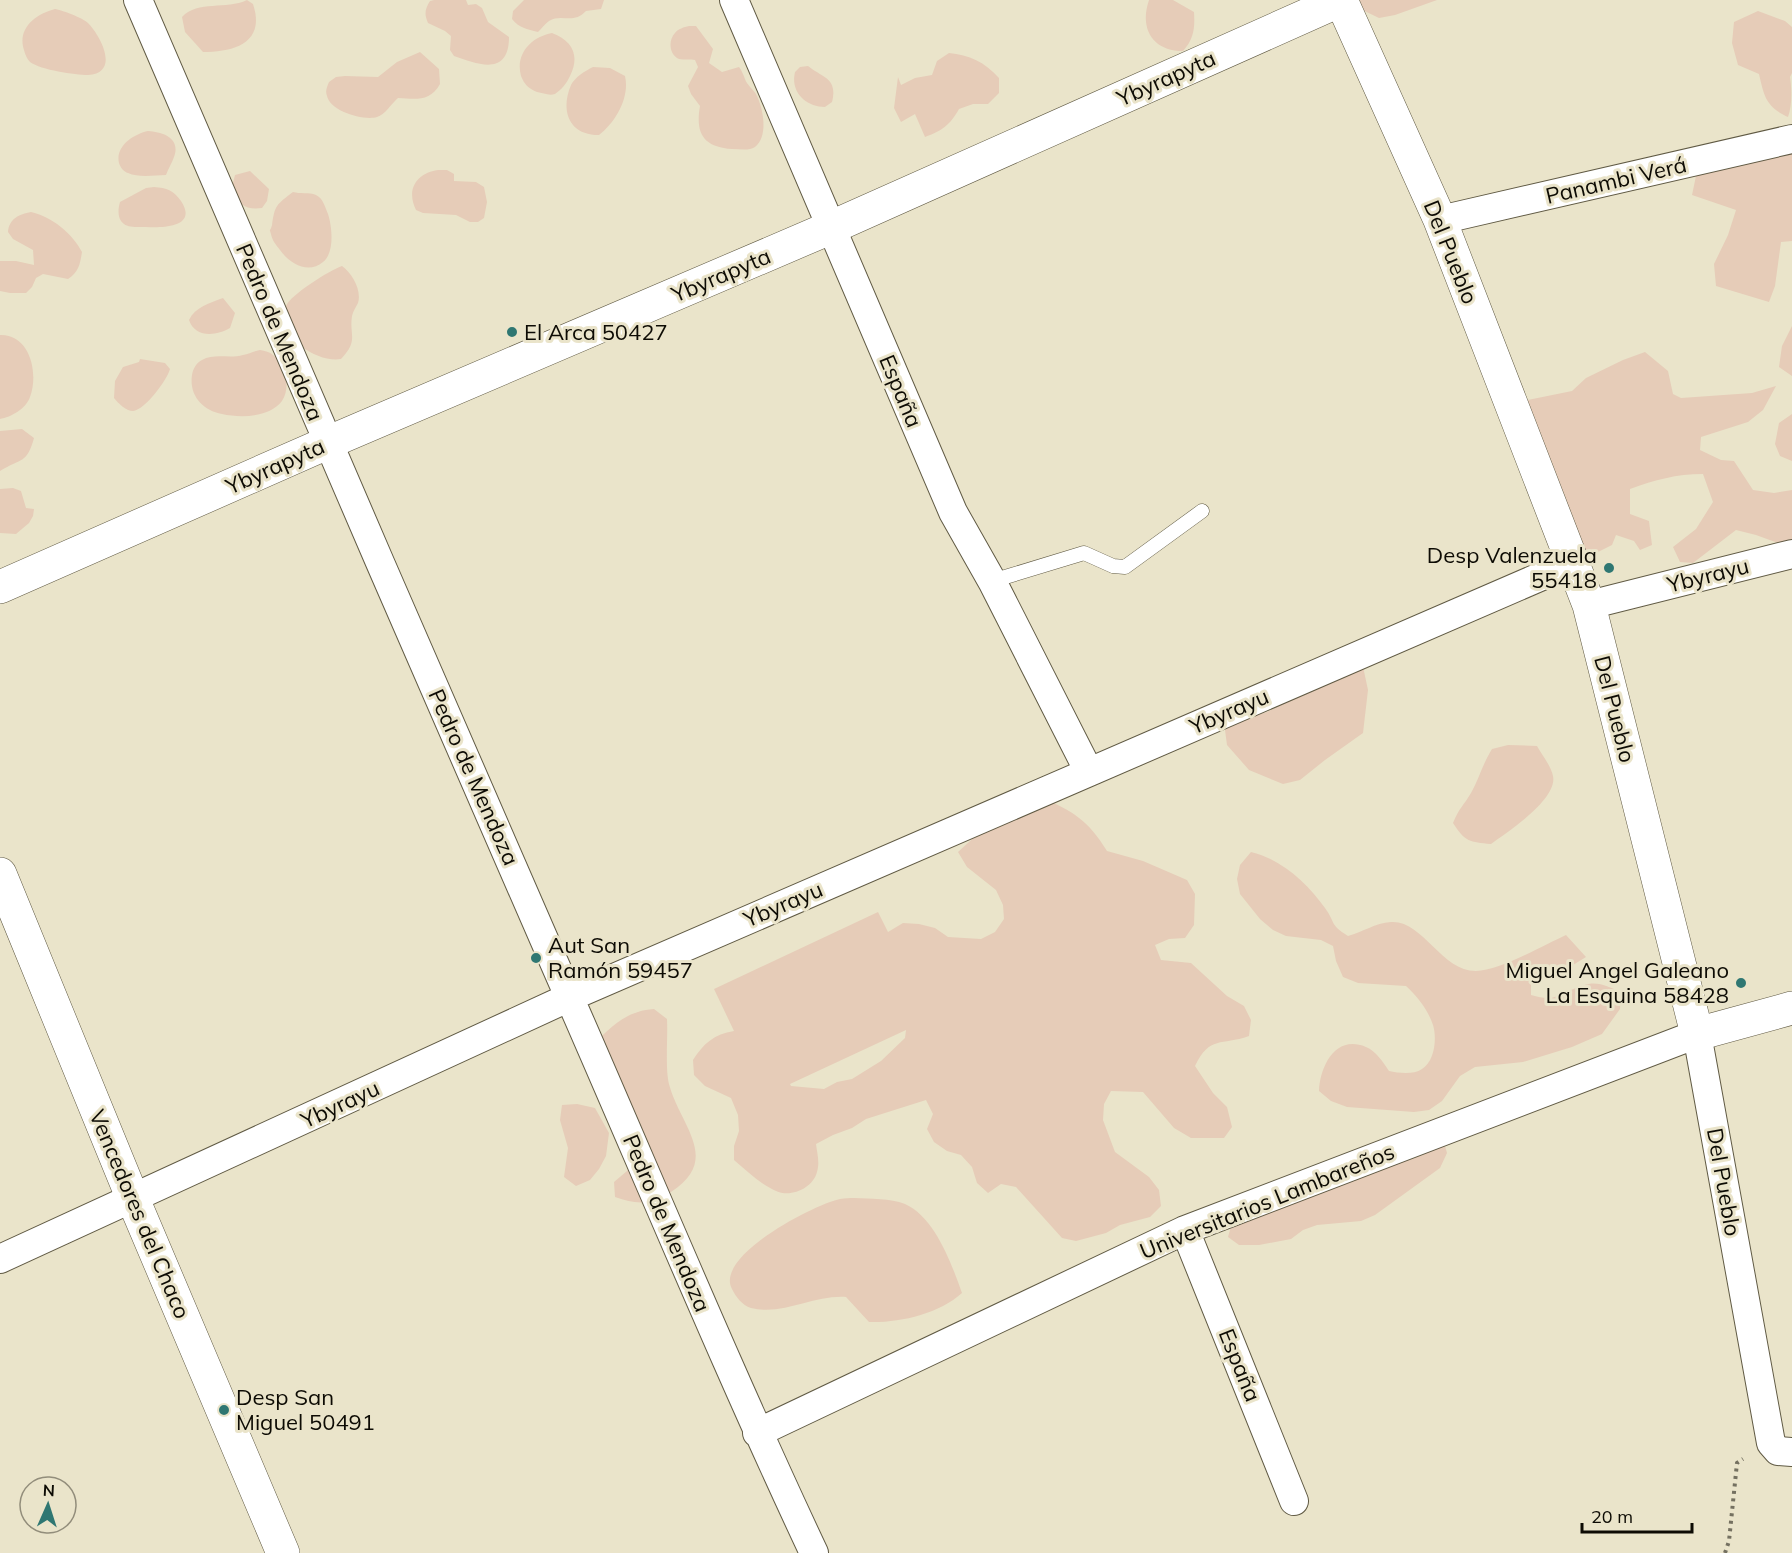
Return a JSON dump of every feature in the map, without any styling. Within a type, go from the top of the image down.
[{"type":"street","name":"Pedro de Mendoza","points":[[138,0],[327,443],[570,997],[757,1433],[814,1553]]},
{"type":"street","name":"España","points":[[734,0],[953,512],[992,581],[1089,772]]},
{"type":"street","name":"Ybyrapyta","points":[[0,586],[832,227],[1341,0]]},
{"type":"street","name":"Del Pueblo","points":[[1341,0],[1440,220],[1589,605],[1697,1034],[1780,1449]]},
{"type":"street","name":"Panambi Verá","points":[[1440,220],[1792,139]]},
{"type":"street","name":"Ybyrayu","points":[[1589,605],[1792,554]]},
{"type":"street","name":"Ybyrayu","points":[[0,1259],[570,997],[1572,563]]},
{"type":"street","name":"Vencedores del Chaco","points":[[0,874],[133,1199],[283,1553]]},
{"type":"street","name":"Universitarios Lambareños","points":[[757,1433],[1185,1230],[1697,1034],[1792,1008]]},
{"type":"street","name":"España","points":[[1185,1230],[1294,1501]]},
{"type":"lane","points":[[992,581],[1084,553],[1113,566],[1125,567],[1202,511]]},
{"type":"path","points":[[1725,1553],[1729,1541],[1737,1463],[1780,1449]]},
{"type":"shaded area","points":[[247,0],[253,4],[256,17],[255,28],[244,43],[226,50],[203,52],[185,32],[182,17],[189,12],[204,7]]},
{"type":"shaded area","points":[[466,0],[468,5],[476,4],[482,8],[488,22],[509,37],[508,49],[504,58],[498,63],[482,64],[454,56],[450,50],[451,36],[428,23],[427,7],[430,1]]},
{"type":"shaded area","points":[[524,0],[604,0],[601,9],[586,11],[577,17],[554,19],[538,32],[520,26],[512,19],[513,11]]},
{"type":"shaded area","points":[[1149,0],[1173,0],[1194,12],[1193,33],[1183,51],[1164,47],[1156,43],[1151,36],[1146,20]]},
{"type":"shaded area","points":[[1345,0],[1437,0],[1395,15],[1379,18]]},
{"type":"shaded area","points":[[55,9],[82,19],[98,36],[106,61],[104,68],[98,73],[88,75],[58,72],[30,62],[24,52],[25,29],[41,15]]},
{"type":"shaded area","points":[[1758,11],[1785,21],[1792,27],[1791,98],[1788,117],[1770,105],[1759,74],[1738,65],[1732,43],[1734,22]]},
{"type":"shaded area","points":[[689,26],[696,26],[713,49],[709,63],[722,72],[739,67],[756,94],[761,106],[763,129],[762,136],[755,147],[744,150],[722,148],[708,142],[704,137],[699,124],[700,106],[688,86],[698,67],[695,60],[676,57],[671,47],[671,39],[675,33]]},
{"type":"shaded area","points":[[552,33],[570,45],[574,62],[566,84],[555,94],[550,95],[537,92],[525,84],[521,76],[520,61],[531,43],[537,38]]},
{"type":"shaded area","points":[[420,52],[439,69],[440,84],[427,97],[398,98],[383,114],[371,118],[348,114],[329,101],[326,89],[329,82],[336,77],[378,77],[397,62]]},
{"type":"shaded area","points":[[949,53],[970,58],[988,68],[999,78],[999,93],[988,104],[973,104],[959,109],[945,127],[925,137],[915,114],[901,122],[894,108],[898,77],[901,85],[915,78],[932,75],[937,61]]},
{"type":"shaded area","points":[[808,66],[831,83],[832,102],[825,107],[806,101],[797,92],[795,72],[800,67]]},
{"type":"shaded area","points":[[593,67],[610,68],[625,76],[626,84],[623,100],[616,116],[599,135],[580,131],[574,126],[567,112],[571,85],[584,72]]},
{"type":"shaded area","points":[[148,131],[169,137],[175,145],[174,157],[166,175],[132,175],[125,172],[120,165],[119,157],[123,146],[137,135]]},
{"type":"shaded area","points":[[1792,153],[1792,241],[1781,242],[1775,286],[1769,302],[1716,286],[1714,264],[1728,235],[1736,210],[1692,195],[1696,176],[1719,166]]},
{"type":"shaded area","points":[[438,170],[447,170],[454,174],[454,181],[476,182],[484,187],[487,202],[484,218],[478,222],[470,222],[456,215],[423,213],[416,210],[412,196],[415,184],[424,175]]},
{"type":"shaded area","points":[[250,171],[269,189],[267,201],[262,208],[243,206],[231,191],[235,175]]},
{"type":"shaded area","points":[[146,188],[169,190],[178,197],[185,210],[182,221],[161,227],[135,227],[124,224],[119,217],[120,202]]},
{"type":"shaded area","points":[[293,192],[318,196],[324,203],[328,214],[331,225],[331,246],[327,258],[317,266],[305,267],[294,263],[276,244],[270,230],[275,209]]},
{"type":"shaded area","points":[[31,212],[46,217],[61,227],[78,245],[82,252],[81,260],[75,274],[68,279],[43,274],[36,278],[26,293],[0,291],[0,261],[16,261],[34,265],[33,250],[13,239],[8,232],[15,218]]},
{"type":"shaded area","points":[[342,266],[355,282],[359,298],[352,316],[350,347],[341,359],[331,359],[310,352],[300,345],[292,337],[284,317],[289,301],[320,278]]},
{"type":"shaded area","points":[[223,298],[235,313],[230,328],[212,334],[196,330],[189,320],[195,312]]},
{"type":"shaded area","points":[[1792,326],[1792,376],[1779,367],[1782,346]]},
{"type":"shaded area","points":[[0,335],[10,336],[25,348],[30,357],[33,387],[22,409],[0,419]]},
{"type":"shaded area","points":[[260,350],[272,354],[277,359],[286,376],[285,396],[276,407],[262,414],[237,416],[215,412],[198,400],[193,389],[192,375],[198,363],[207,358],[238,356]]},
{"type":"shaded area","points":[[1645,352],[1668,371],[1673,394],[1681,398],[1752,393],[1776,386],[1763,410],[1748,422],[1701,437],[1700,450],[1721,460],[1734,461],[1753,490],[1774,493],[1792,490],[1792,548],[1736,530],[1693,563],[1680,562],[1673,547],[1696,529],[1713,502],[1703,474],[1666,478],[1630,489],[1630,514],[1649,521],[1652,545],[1640,550],[1634,541],[1616,535],[1612,545],[1594,554],[1579,553],[1523,401],[1572,391],[1586,378]]},
{"type":"shaded area","points":[[140,359],[165,363],[170,369],[160,387],[149,400],[138,409],[130,411],[114,398],[115,381],[123,367],[139,362]]},
{"type":"shaded area","points":[[1792,414],[1792,461],[1780,456],[1775,444],[1779,423]]},
{"type":"shaded area","points":[[22,429],[34,438],[29,452],[22,459],[0,471],[0,431]]},
{"type":"shaded area","points":[[13,488],[21,491],[26,508],[34,509],[33,516],[29,523],[16,534],[0,533],[0,489]]},
{"type":"shaded area","points":[[1362,662],[1368,690],[1363,733],[1300,780],[1283,784],[1249,770],[1227,745],[1225,730],[1236,721],[1267,712],[1282,704],[1294,689]]},
{"type":"shaded area","points":[[1508,745],[1537,746],[1553,776],[1548,795],[1530,814],[1491,844],[1469,840],[1453,823],[1474,788],[1492,749]]},
{"type":"shaded area","points":[[1040,797],[1079,818],[1093,831],[1107,851],[1143,861],[1187,880],[1195,894],[1194,925],[1185,938],[1169,939],[1155,945],[1161,960],[1191,963],[1227,996],[1244,1006],[1251,1020],[1249,1036],[1211,1046],[1200,1056],[1195,1066],[1213,1093],[1227,1107],[1232,1127],[1224,1138],[1191,1138],[1174,1128],[1143,1092],[1111,1091],[1104,1104],[1103,1120],[1115,1152],[1149,1177],[1159,1190],[1161,1206],[1150,1217],[1076,1241],[1062,1238],[1016,1187],[1001,1184],[988,1193],[977,1183],[972,1167],[961,1155],[947,1151],[934,1142],[927,1129],[933,1114],[926,1100],[866,1119],[816,1144],[817,1172],[811,1183],[801,1190],[782,1193],[765,1185],[734,1160],[734,1146],[739,1131],[738,1115],[731,1098],[705,1086],[694,1075],[693,1060],[701,1049],[715,1037],[734,1031],[714,989],[878,912],[888,932],[903,923],[935,928],[948,937],[981,939],[995,932],[1004,919],[1003,905],[996,890],[967,867],[958,852],[994,819]],"holes":[[[906,1030],[905,1038],[881,1061],[852,1079],[837,1082],[824,1089],[791,1086],[790,1084]]]},
{"type":"shaded area","points":[[1251,852],[1273,860],[1302,881],[1318,899],[1335,926],[1348,936],[1385,923],[1402,924],[1413,929],[1452,963],[1464,969],[1476,971],[1497,967],[1566,935],[1586,957],[1573,965],[1544,969],[1531,978],[1531,995],[1556,997],[1580,986],[1597,984],[1621,992],[1620,1009],[1602,1034],[1572,1047],[1523,1062],[1475,1067],[1460,1076],[1442,1101],[1429,1110],[1414,1112],[1347,1107],[1331,1101],[1319,1091],[1320,1082],[1326,1063],[1338,1049],[1355,1044],[1366,1047],[1376,1054],[1389,1071],[1414,1072],[1422,1069],[1430,1061],[1435,1043],[1433,1025],[1422,1004],[1406,986],[1358,983],[1343,977],[1333,946],[1321,940],[1286,936],[1273,930],[1260,919],[1240,894],[1237,879],[1240,865]]},
{"type":"shaded area","points":[[654,1009],[667,1019],[669,1084],[688,1128],[696,1154],[694,1167],[686,1180],[671,1192],[657,1199],[637,1202],[615,1197],[614,1182],[627,1171],[634,1159],[586,1052],[616,1023],[633,1014]]},
{"type":"shaded area","points":[[577,1104],[595,1108],[609,1133],[606,1156],[599,1169],[590,1180],[576,1186],[564,1177],[568,1148],[560,1120],[562,1105]]},
{"type":"shaded area","points":[[1443,1139],[1447,1153],[1440,1168],[1375,1215],[1361,1221],[1317,1225],[1303,1230],[1291,1239],[1259,1245],[1239,1245],[1228,1237],[1232,1223]]},
{"type":"shaded area","points":[[840,1199],[893,1201],[916,1210],[934,1230],[962,1293],[942,1307],[930,1312],[906,1319],[881,1322],[869,1322],[846,1297],[834,1297],[786,1308],[763,1310],[745,1305],[735,1295],[730,1276],[738,1262],[752,1247],[790,1221],[810,1211]]},
{"type":"place","name":"El Arca 50427","points":[[512,332]]},
{"type":"place","name":"Desp Valenzuela 55418","points":[[1609,568]]},
{"type":"place","name":"Aut San Ramón 59457","points":[[536,958]]},
{"type":"place","name":"Miguel Angel Galeano La Esquina 58428","points":[[1741,983]]},
{"type":"place","name":"Desp San Miguel 50491","points":[[224,1410]]}]
